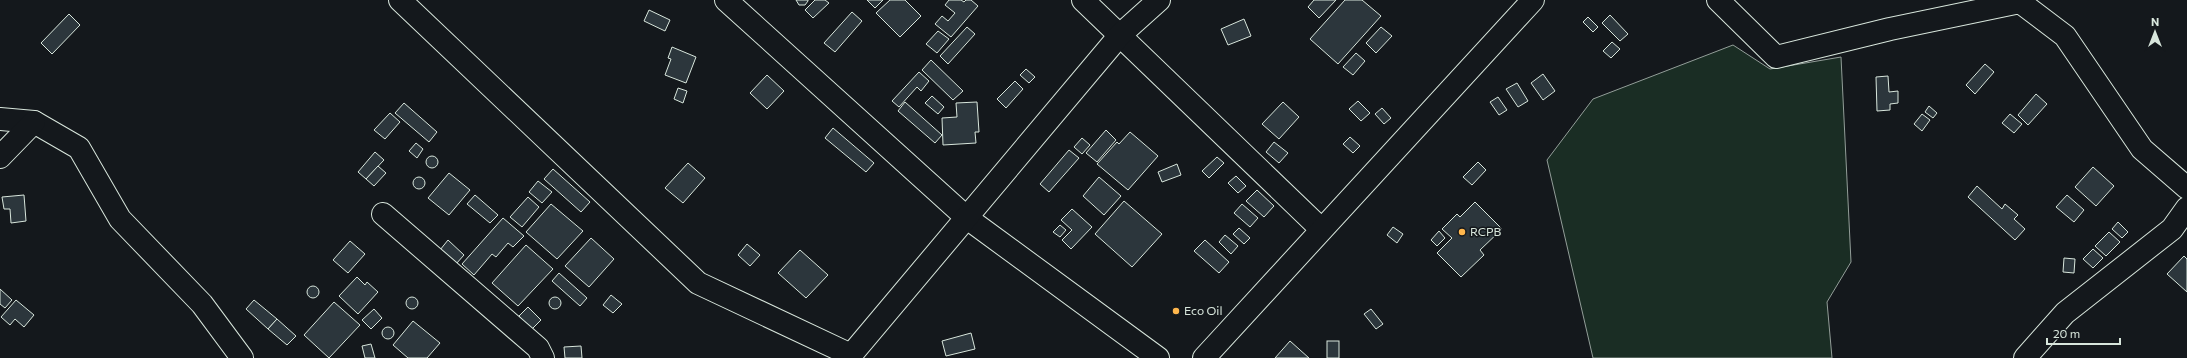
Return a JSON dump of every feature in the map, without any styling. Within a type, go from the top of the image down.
[{"type":"main road","points":[[400,0],[698,283],[849,357],[1120,35],[1158,0]]},
{"type":"main road","points":[[726,0],[966,218],[1158,358]]},
{"type":"main road","points":[[1083,0],[1321,229]]},
{"type":"main road","points":[[1204,358],[1533,0]]},
{"type":"main road","points":[[1718,0],[1776,57],[1890,29],[2020,2],[2065,36],[2142,149],[2187,188]]},
{"type":"main road","points":[[0,119],[34,122],[79,148],[120,219],[202,304],[242,358]]},
{"type":"main road","points":[[0,157],[34,122]]},
{"type":"main road","points":[[2025,358],[2065,313],[2172,229],[2187,208]]},
{"type":"main road","points":[[383,214],[538,348],[543,358]]},
{"type":"green space","points":[[1733,45],[1770,69],[1841,57],[1851,262],[1827,302],[1832,358],[1593,358],[1547,160],[1593,99]]},
{"type":"building","points":[[796,0],[808,1],[805,5],[799,5]]},
{"type":"building","points":[[815,0],[825,0],[829,3],[813,18],[805,10]]},
{"type":"building","points":[[867,0],[883,0],[875,8]]},
{"type":"building","points":[[890,0],[905,0],[921,16],[900,37],[876,13]]},
{"type":"building","points":[[949,0],[961,0],[964,2],[966,0],[971,0],[978,6],[951,37],[935,24],[942,16],[948,21],[955,13],[945,5]]},
{"type":"building","points":[[1314,0],[1336,0],[1319,18],[1308,7]]},
{"type":"building","points":[[1345,0],[1362,0],[1381,16],[1338,64],[1310,39]]},
{"type":"building","points":[[649,10],[670,20],[665,31],[644,21]]},
{"type":"building","points":[[852,12],[862,21],[835,52],[824,43]]},
{"type":"building","points":[[69,14],[80,25],[52,54],[41,43]]},
{"type":"building","points":[[1610,15],[1628,34],[1620,41],[1602,23]]},
{"type":"building","points":[[1588,17],[1598,27],[1593,32],[1583,22]]},
{"type":"building","points":[[1244,19],[1251,36],[1228,45],[1221,29]]},
{"type":"building","points":[[967,27],[975,34],[948,64],[940,56]]},
{"type":"building","points":[[1381,27],[1392,36],[1376,53],[1366,43]]},
{"type":"building","points":[[938,31],[949,39],[937,53],[926,44]]},
{"type":"building","points":[[1612,42],[1620,49],[1611,58],[1603,51]]},
{"type":"building","points":[[672,47],[696,57],[686,83],[665,75],[671,59],[668,58]]},
{"type":"building","points":[[1356,53],[1365,61],[1353,75],[1343,67]]},
{"type":"building","points":[[931,60],[963,91],[953,100],[922,70]]},
{"type":"building","points":[[1985,64],[1994,72],[1975,94],[1966,85]]},
{"type":"building","points":[[1026,69],[1035,77],[1029,83],[1020,75]]},
{"type":"building","points":[[919,72],[929,81],[921,91],[917,87],[899,107],[892,101]]},
{"type":"building","points":[[1543,74],[1555,91],[1543,100],[1531,83]]},
{"type":"building","points":[[767,75],[784,91],[767,109],[750,93]]},
{"type":"building","points":[[1888,76],[1889,92],[1898,91],[1898,103],[1890,104],[1890,110],[1877,111],[1876,77]]},
{"type":"building","points":[[1015,81],[1023,89],[1006,108],[997,99]]},
{"type":"building","points":[[1517,83],[1528,101],[1518,107],[1506,89]]},
{"type":"building","points":[[678,88],[687,91],[683,103],[674,99]]},
{"type":"building","points":[[2036,94],[2047,104],[2028,125],[2018,115]]},
{"type":"building","points":[[932,96],[944,107],[938,114],[925,103]]},
{"type":"building","points":[[1498,97],[1507,110],[1499,115],[1490,102]]},
{"type":"building","points":[[1358,101],[1370,113],[1361,121],[1349,109]]},
{"type":"building","points":[[905,102],[942,135],[935,143],[898,111]]},
{"type":"building","points":[[977,102],[979,132],[975,132],[976,143],[943,145],[942,118],[957,117],[956,103]]},
{"type":"building","points":[[1283,102],[1299,117],[1279,139],[1262,124]]},
{"type":"building","points":[[404,103],[437,132],[429,142],[395,113]]},
{"type":"building","points":[[1929,106],[1937,113],[1933,118],[1925,112]]},
{"type":"building","points":[[1382,108],[1391,118],[1384,124],[1375,114]]},
{"type":"building","points":[[390,113],[400,122],[385,139],[374,130]]},
{"type":"building","points":[[1922,114],[1930,120],[1922,131],[1914,124]]},
{"type":"building","points":[[2010,114],[2022,124],[2014,133],[2002,123]]},
{"type":"building","points":[[833,128],[874,163],[866,172],[825,138]]},
{"type":"building","points":[[1106,130],[1116,140],[1097,162],[1086,153]]},
{"type":"building","points":[[1130,132],[1158,156],[1128,190],[1097,164],[1117,142],[1119,144]]},
{"type":"building","points":[[1350,137],[1360,146],[1353,153],[1343,144]]},
{"type":"building","points":[[1082,138],[1090,145],[1082,154],[1074,147]]},
{"type":"building","points":[[1274,142],[1288,153],[1279,163],[1266,152]]},
{"type":"building","points":[[416,143],[423,149],[417,158],[409,151]]},
{"type":"building","points":[[1069,150],[1079,158],[1049,192],[1040,184]]},
{"type":"building","points":[[375,152],[384,160],[366,179],[358,172]]},
{"type":"building","points":[[434,156],[437,157],[437,167],[430,168],[427,167],[426,160],[427,157]]},
{"type":"building","points":[[1217,157],[1224,163],[1209,178],[1202,171]]},
{"type":"building","points":[[1478,162],[1486,170],[1472,185],[1463,177]]},
{"type":"building","points":[[688,163],[705,178],[683,203],[665,188]]},
{"type":"building","points":[[1177,164],[1181,175],[1162,182],[1158,172]]},
{"type":"building","points":[[378,166],[386,173],[374,186],[366,179]]},
{"type":"building","points":[[2093,167],[2114,186],[2096,206],[2075,187]]},
{"type":"building","points":[[553,169],[590,202],[581,212],[544,179]]},
{"type":"building","points":[[449,173],[470,190],[449,215],[428,198]]},
{"type":"building","points":[[1236,176],[1246,186],[1238,193],[1228,183]]},
{"type":"building","points":[[421,177],[424,178],[424,188],[417,189],[414,188],[413,181],[414,178]]},
{"type":"building","points":[[1099,177],[1121,196],[1104,215],[1083,196]]},
{"type":"building","points":[[538,181],[552,192],[542,203],[529,192]]},
{"type":"building","points":[[1977,186],[2002,209],[2005,204],[2018,215],[2014,219],[2025,229],[2015,240],[1968,197]]},
{"type":"building","points":[[1257,190],[1274,206],[1264,217],[1246,201]]},
{"type":"building","points":[[24,195],[26,221],[11,223],[10,209],[4,209],[2,197]]},
{"type":"building","points":[[475,195],[498,215],[490,223],[467,204]]},
{"type":"building","points":[[2067,195],[2084,210],[2074,222],[2056,207]]},
{"type":"building","points":[[528,197],[539,207],[522,227],[510,217]]},
{"type":"building","points":[[1124,201],[1162,234],[1132,267],[1095,234]]},
{"type":"building","points":[[1475,202],[1502,229],[1480,250],[1484,255],[1461,277],[1437,253],[1452,238],[1442,229],[1457,214],[1460,217]]},
{"type":"building","points":[[551,204],[583,231],[557,259],[526,232]]},
{"type":"building","points":[[1242,204],[1258,218],[1250,227],[1234,213]]},
{"type":"building","points":[[1072,209],[1092,227],[1071,249],[1062,240],[1072,230],[1061,220]]},
{"type":"building","points":[[503,218],[524,236],[513,247],[508,243],[496,257],[492,254],[474,275],[462,264]]},
{"type":"building","points":[[2118,222],[2128,232],[2122,238],[2112,229]]},
{"type":"building","points":[[1060,225],[1066,230],[1060,237],[1053,232]]},
{"type":"building","points":[[1393,227],[1403,234],[1397,243],[1387,235]]},
{"type":"building","points":[[1239,228],[1250,238],[1244,244],[1233,234]]},
{"type":"building","points":[[1439,231],[1445,238],[1437,246],[1431,240]]},
{"type":"building","points":[[2109,232],[2120,242],[2106,256],[2095,246]]},
{"type":"building","points":[[1225,235],[1238,246],[1231,254],[1219,242]]},
{"type":"building","points":[[591,238],[614,259],[589,287],[565,266]]},
{"type":"building","points":[[448,240],[464,255],[456,264],[440,250]]},
{"type":"building","points":[[1205,240],[1229,262],[1219,273],[1194,251]]},
{"type":"building","points":[[350,241],[365,254],[348,273],[333,260]]},
{"type":"building","points":[[747,244],[760,255],[750,266],[738,255]]},
{"type":"building","points":[[526,245],[553,269],[518,306],[492,283]]},
{"type":"building","points":[[2093,249],[2103,258],[2093,268],[2083,259]]},
{"type":"building","points":[[800,250],[828,275],[806,298],[778,273]]},
{"type":"building","points":[[2184,256],[2187,259],[2187,292],[2167,274]]},
{"type":"building","points":[[2064,258],[2075,259],[2074,273],[2063,272]]},
{"type":"building","points":[[559,273],[587,298],[580,306],[552,281]]},
{"type":"building","points":[[357,277],[365,285],[367,282],[378,292],[358,314],[339,296]]},
{"type":"building","points":[[315,286],[318,287],[318,297],[311,298],[308,297],[307,290],[308,287]]},
{"type":"building","points":[[0,289],[12,300],[5,308],[0,304]]},
{"type":"building","points":[[611,295],[622,304],[613,313],[603,305]]},
{"type":"building","points":[[414,297],[417,298],[417,308],[410,309],[407,308],[406,301],[407,298]]},
{"type":"building","points":[[557,297],[560,298],[560,308],[553,309],[550,308],[549,301],[550,298]]},
{"type":"building","points":[[16,300],[34,315],[24,327],[15,319],[10,325],[1,317]]},
{"type":"building","points":[[254,300],[277,319],[268,329],[246,309]]},
{"type":"building","points":[[334,302],[360,325],[329,358],[304,335]]},
{"type":"building","points":[[528,307],[541,320],[532,329],[519,316]]},
{"type":"building","points":[[374,309],[382,318],[371,329],[362,320]]},
{"type":"building","points":[[1371,309],[1383,324],[1376,329],[1364,314]]},
{"type":"building","points":[[277,319],[296,336],[287,345],[268,329]]},
{"type":"building","points":[[413,321],[440,343],[427,358],[408,358],[393,345]]},
{"type":"building","points":[[390,327],[393,328],[393,338],[386,339],[383,338],[382,331],[383,328]]},
{"type":"building","points":[[971,333],[975,349],[946,356],[942,341]]},
{"type":"building","points":[[1290,341],[1309,358],[1275,358]]},
{"type":"building","points":[[1327,341],[1339,341],[1339,358],[1327,358]]},
{"type":"building","points":[[371,344],[375,358],[365,358],[362,346]]},
{"type":"building","points":[[581,346],[582,358],[565,358],[564,347]]},
{"type":"place","name":"RCPB","points":[[1462,232]]},
{"type":"place","name":"Eco Oil","points":[[1176,311]]}]
